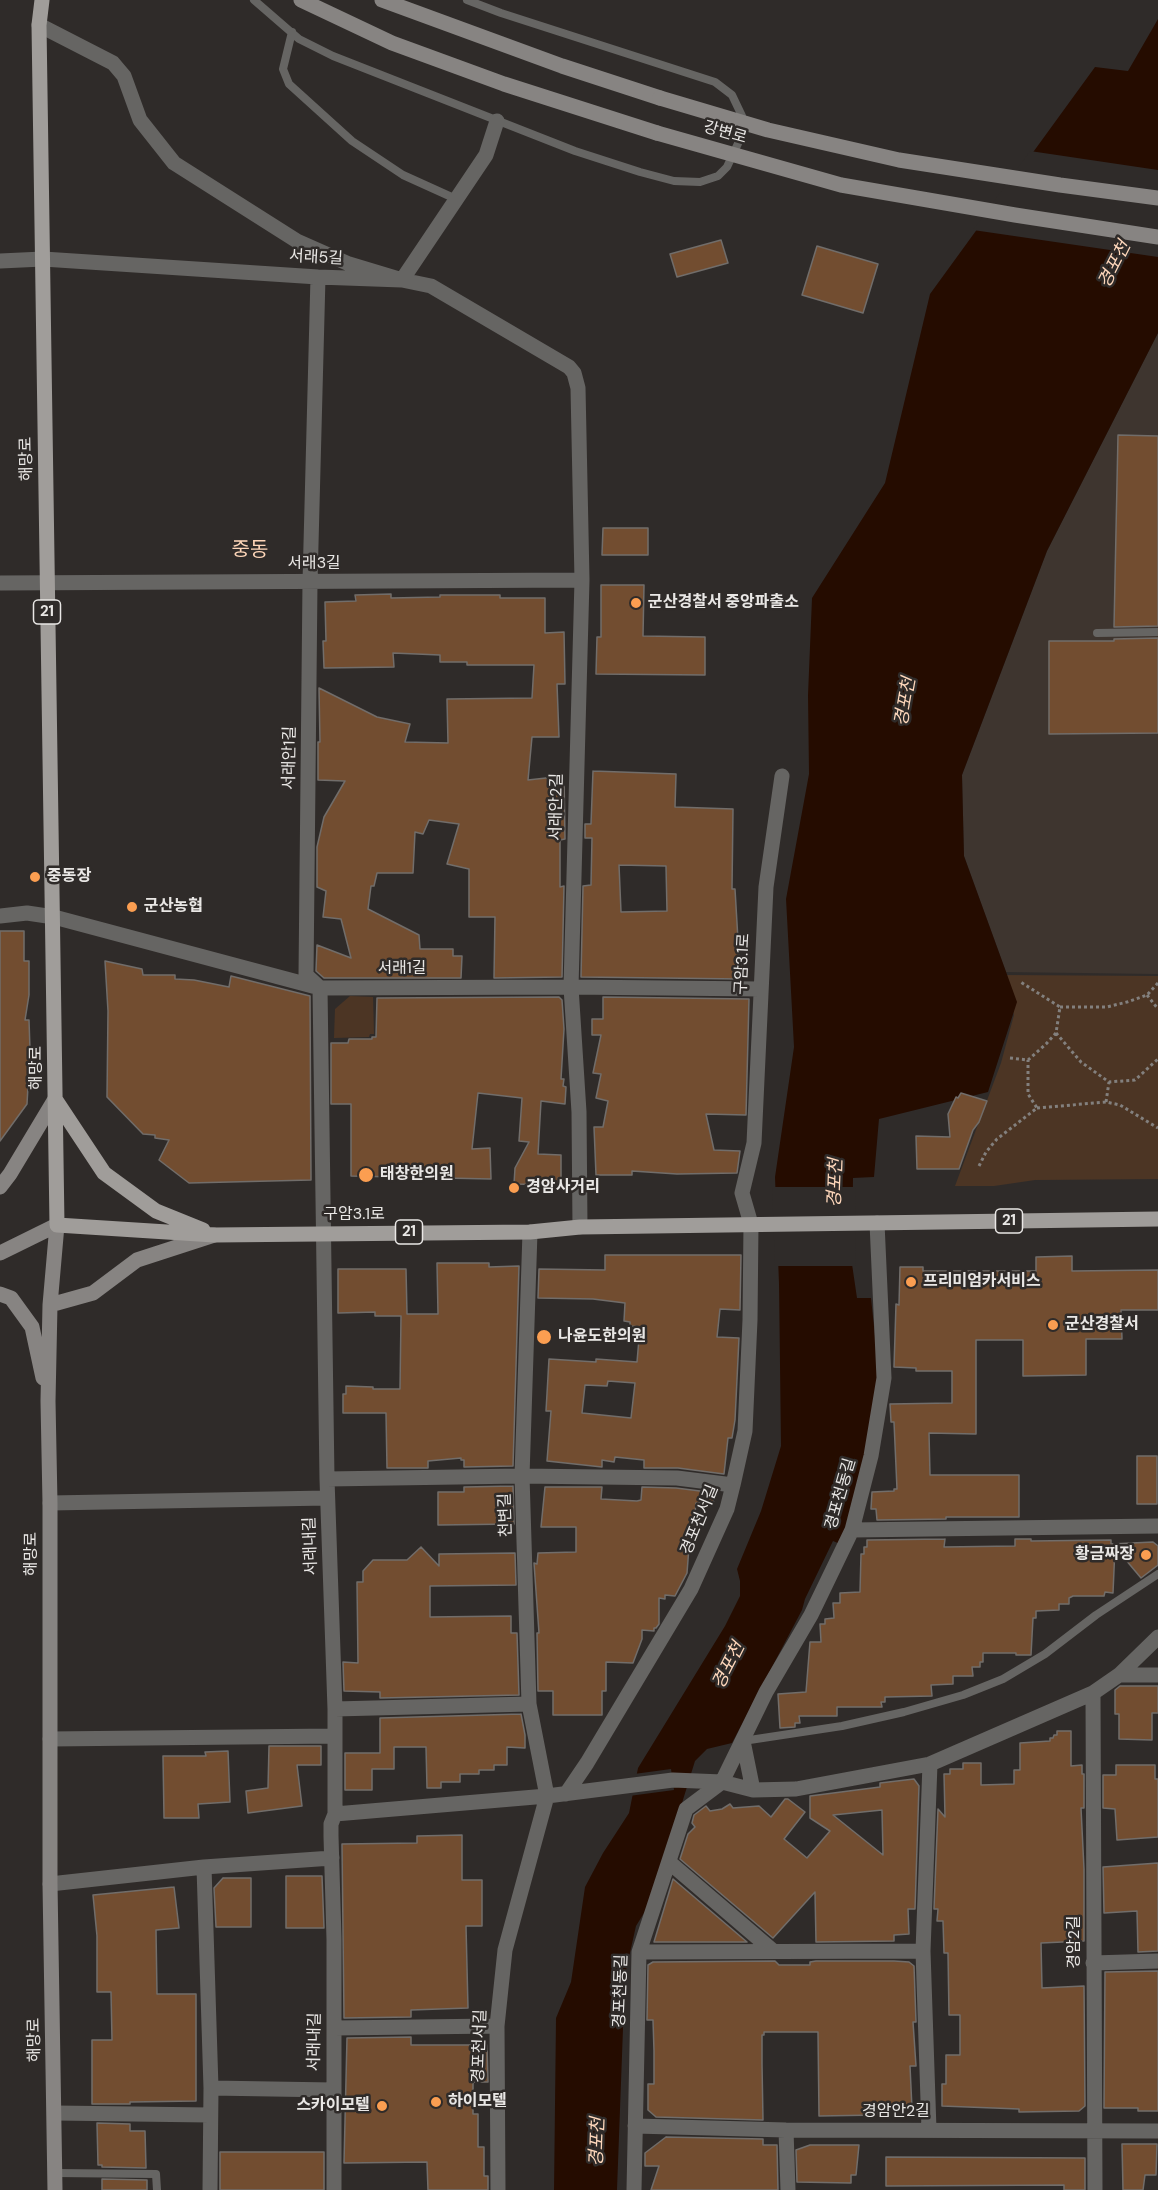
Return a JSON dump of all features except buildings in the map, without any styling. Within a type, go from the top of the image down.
[{"type":"main road","name":"해망로","points":[[42,0],[39,25],[57,1225]]},
{"type":"main road","points":[[55,1099],[104,1173],[156,1211],[214,1235]]},
{"type":"main road","name":"21","points":[[756,1224],[1158,1219]]},
{"type":"main road","name":"구암3.1로","points":[[57,1225],[214,1235],[530,1232],[580,1227],[756,1224]]},
{"type":"street","name":"강변로","points":[[301,0],[392,43],[504,84],[657,133],[841,184],[1015,215],[1158,237]]},
{"type":"street","name":"강변로","points":[[382,0],[562,66],[768,130],[898,160],[1158,198]]},
{"type":"street","points":[[39,25],[113,63],[124,76],[140,120],[174,163],[297,241],[349,264],[402,280],[486,155],[496,121]]},
{"type":"street","name":"서래5길","points":[[0,261],[43,259],[318,277],[402,280]]},
{"type":"street","name":"서래안1길","points":[[318,277],[310,582],[306,975],[320,988],[324,1233]]},
{"type":"street","name":"서래안2길","points":[[402,280],[431,286],[569,367],[574,374],[578,388],[582,580],[571,987],[579,1112],[580,1227]]},
{"type":"street","name":"서래3길","points":[[0,583],[582,580]]},
{"type":"street","name":"구암3.1로","points":[[756,1224],[742,1193],[754,1143],[766,887],[782,777]]},
{"type":"street","points":[[0,916],[27,913],[54,917]]},
{"type":"street","name":"서래1길","points":[[54,917],[320,988],[760,989]]},
{"type":"street","points":[[0,1187],[55,1099]]},
{"type":"street","name":"경포천동길","points":[[634,2190],[639,1952],[686,1809],[722,1782],[766,1692],[811,1615],[852,1530],[870,1456],[884,1378],[877,1223]]},
{"type":"street","name":"경포천서길","points":[[566,1794],[691,1589],[727,1509],[745,1431],[756,1224]]},
{"type":"street","name":"구암3.1로","points":[[0,1253],[57,1225]]},
{"type":"street","name":"해망로","points":[[55,2190],[48,1401],[51,1305],[57,1225]]},
{"type":"street","name":"천변길","points":[[530,1232],[522,1476],[529,1704],[547,1796]]},
{"type":"street","name":"서래내길","points":[[324,1233],[327,1498],[334,1709],[335,1814],[331,1824],[334,2190]]},
{"type":"street","points":[[51,1305],[93,1293],[136,1260],[214,1235]]},
{"type":"street","points":[[0,1294],[11,1299],[32,1327],[48,1401]]},
{"type":"street","points":[[327,1479],[522,1476],[677,1478],[734,1485]]},
{"type":"street","points":[[50,1503],[327,1498]]},
{"type":"street","points":[[852,1530],[1158,1526]]},
{"type":"street","points":[[335,1814],[547,1796],[674,1780],[722,1782],[753,1790],[796,1789],[930,1764],[1093,1693],[1119,1675],[1158,1637]]},
{"type":"street","points":[[1119,1675],[1158,1676]]},
{"type":"street","name":"경암2길","points":[[1093,1693],[1095,2190]]},
{"type":"street","points":[[334,1709],[529,1704]]},
{"type":"street","points":[[50,1739],[334,1736]]},
{"type":"street","points":[[743,1740],[753,1790]]},
{"type":"street","points":[[929,2130],[923,1951],[930,1764]]},
{"type":"street","name":"경포천서길","points":[[498,2190],[496,2026],[506,1950],[547,1796]]},
{"type":"street","points":[[51,1884],[204,1867],[332,1858]]},
{"type":"street","points":[[669,1862],[772,1950]]},
{"type":"street","points":[[204,1867],[211,2088],[210,2190]]},
{"type":"street","points":[[639,1952],[923,1951]]},
{"type":"street","points":[[1093,1963],[1158,1961]]},
{"type":"street","points":[[334,2028],[496,2026]]},
{"type":"street","points":[[211,2088],[333,2090]]},
{"type":"street","points":[[55,2113],[210,2115]]},
{"type":"street","name":"경암안2길","points":[[635,2126],[786,2130],[1158,2131]]},
{"type":"street","points":[[786,2130],[788,2190]]},
{"type":"lane","points":[[254,0],[299,39],[333,56],[575,151],[674,181],[700,182],[718,176],[727,167],[742,135],[742,116],[732,95],[715,82],[466,0]]},
{"type":"lane","points":[[291,32],[283,69],[289,84],[352,141],[403,175],[456,200]]},
{"type":"lane","points":[[1097,633],[1158,632]]},
{"type":"lane","points":[[743,1740],[852,1723],[904,1712],[973,1691],[1003,1679],[1045,1654],[1096,1615],[1158,1574]]},
{"type":"lane","points":[[55,2173],[156,2174],[157,2190]]},
{"type":"path","points":[[1019,981],[1060,1007],[1107,1007],[1147,994],[1158,983]]},
{"type":"path","points":[[1147,994],[1158,1009]]},
{"type":"path","points":[[1037,1108],[1028,1094],[1028,1060],[1056,1033],[1060,1007]]},
{"type":"path","points":[[1056,1033],[1081,1062],[1109,1082],[1135,1080],[1158,1059]]},
{"type":"path","points":[[1010,1058],[1028,1060]]},
{"type":"path","points":[[1106,1102],[1109,1082]]},
{"type":"path","points":[[979,1166],[986,1152],[997,1139],[1037,1108],[1106,1102],[1120,1106],[1158,1128]]},
{"type":"shaded area","points":[[1158,333],[1158,974],[1006,972],[964,856],[962,775],[1047,551]]},
{"type":"shaded area","points":[[1001,975],[1158,976],[1158,1179],[1035,1180],[994,1186],[955,1186],[1001,1063],[1014,1015]]},
{"type":"shaded area","points":[[350,996],[373,997],[374,1034],[370,1034],[369,1037],[334,1038],[335,1009]]},
{"type":"water","name":"경포천","points":[[1158,19],[1158,333],[1047,551],[962,775],[964,856],[1017,1002],[988,1092],[879,1119],[874,1177],[853,1178],[852,1264],[857,1298],[871,1298],[879,1374],[863,1478],[840,1544],[833,1541],[802,1610],[732,1743],[707,1749],[695,1761],[652,1900],[636,1926],[625,1975],[617,2190],[554,2190],[556,2018],[571,1982],[585,1887],[603,1853],[629,1813],[638,1768],[725,1626],[740,1596],[737,1569],[761,1511],[781,1446],[775,1177],[794,1047],[786,899],[809,774],[808,695],[812,598],[885,483],[930,294],[1095,67],[1128,71]]},
{"type":"pier","points":[[1030,151],[1158,170],[1158,257],[973,230]]},
{"type":"pier","points":[[772,1187],[855,1187],[856,1266],[775,1266]]},
{"type":"pier","points":[[671,1769],[674,1790],[629,1796],[634,1774]]},
{"type":"place","name":"군산경찰서 중앙파출소","points":[[636,603]]},
{"type":"place","name":"중동장","points":[[35,877]]},
{"type":"place","name":"군산농협","points":[[132,907]]},
{"type":"place","name":"태창한의원","points":[[366,1175]]},
{"type":"place","name":"경암사거리","points":[[514,1188]]},
{"type":"place","name":"프리미엄카서비스","points":[[911,1282]]},
{"type":"place","name":"군산경찰서","points":[[1053,1325]]},
{"type":"place","name":"나윤도한의원","points":[[544,1337]]},
{"type":"place","name":"황금짜장","points":[[1146,1555]]},
{"type":"place","name":"하이모텔","points":[[436,2102]]},
{"type":"place","name":"스카이모텔","points":[[382,2106]]},
{"type":"district","name":"중동","points":[[250,551]]}]
